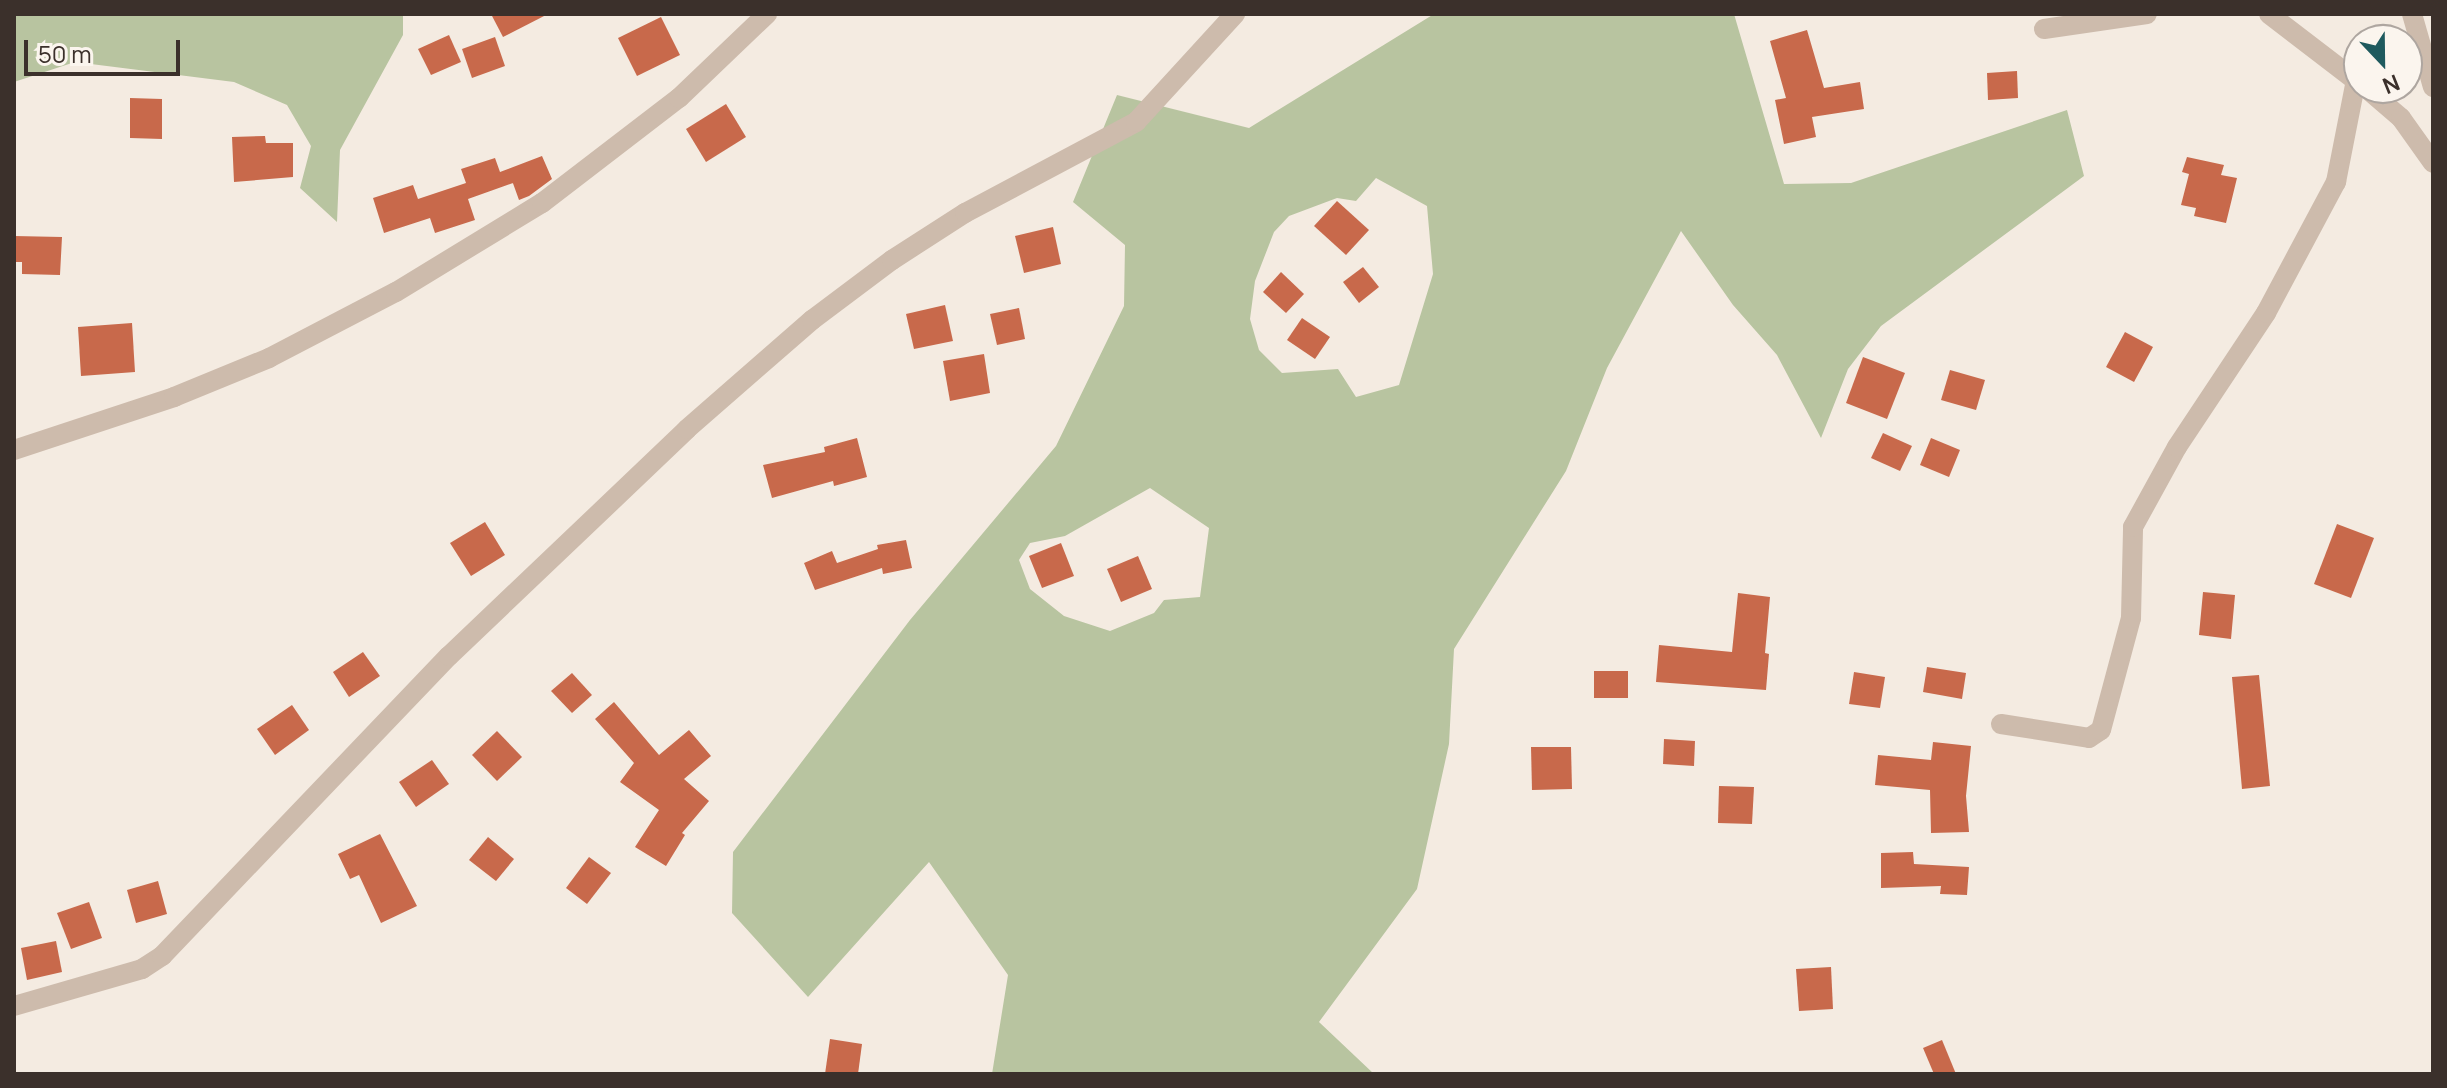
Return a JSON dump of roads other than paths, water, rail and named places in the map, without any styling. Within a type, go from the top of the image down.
[{"type":"street","points":[[14,450],[174,397],[269,358],[396,292],[491,237],[580,175],[679,98],[767,14]]},
{"type":"street","points":[[14,1006],[142,969],[162,956],[437,667],[687,429],[812,320],[892,260],[965,213],[1136,122],[1235,14]]},
{"type":"street","points":[[2044,29],[2147,14]]},
{"type":"street","points":[[2269,14],[2343,71]]},
{"type":"street","points":[[2412,14],[2433,87]]},
{"type":"street","points":[[2001,724],[2089,738],[2101,730],[2131,618],[2133,527],[2177,447],[2266,313],[2336,182],[2355,104]]},
{"type":"street","points":[[2384,104],[2401,118],[2433,163]]}]
